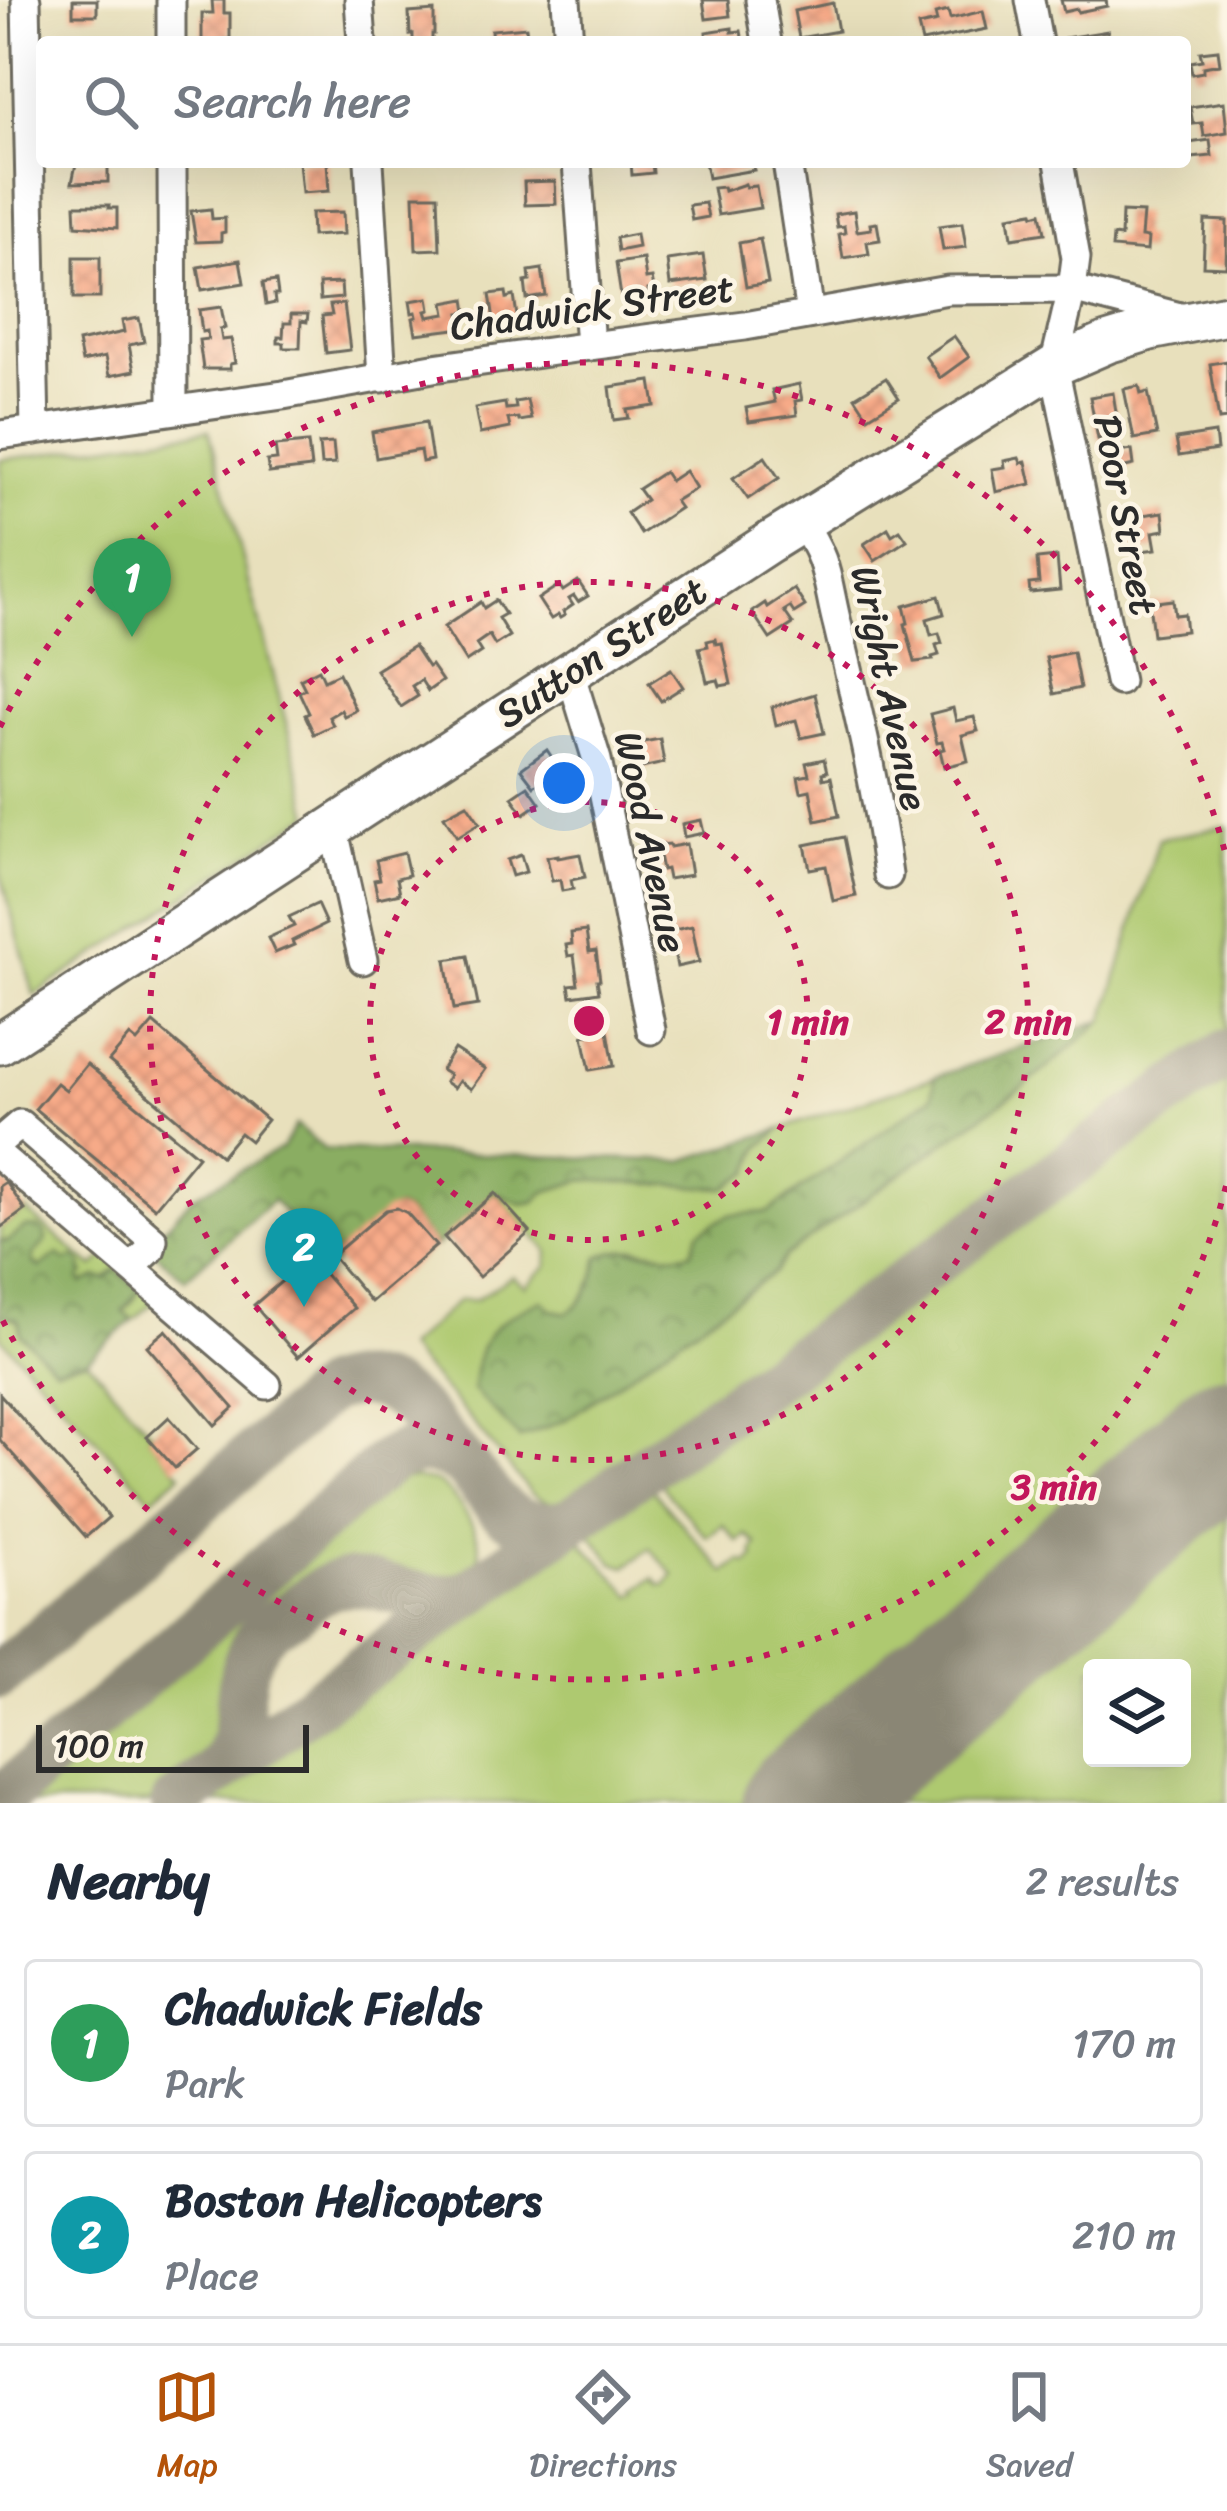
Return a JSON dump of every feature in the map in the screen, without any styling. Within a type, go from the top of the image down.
[{"type":"highway","name":"Sutton Street","points":[[0,1044],[801,523],[1054,366],[1107,343],[1210,318]]},
{"type":"street","points":[[26,0],[35,430]]},
{"type":"street","points":[[171,0],[171,36]]},
{"type":"street","points":[[359,0],[362,36]]},
{"type":"street","points":[[566,0],[569,36]]},
{"type":"street","points":[[760,0],[766,36]]},
{"type":"street","points":[[1030,0],[1037,36]]},
{"type":"street","points":[[172,168],[173,409]]},
{"type":"street","points":[[369,168],[382,378]]},
{"type":"street","points":[[577,168],[590,346]]},
{"type":"street","points":[[788,168],[810,314]]},
{"type":"street","points":[[1054,366],[1076,258],[1060,168]]},
{"type":"street","name":"Chadwick Street","points":[[0,434],[745,326],[949,290],[1072,289],[1210,318]]},
{"type":"street","name":"Poor Street","points":[[1054,366],[1119,681]]},
{"type":"street","name":"Wright Avenue","points":[[801,523],[817,543],[826,571],[868,746],[889,875]]},
{"type":"street","name":"Wood Avenue","points":[[570,672],[598,760],[651,1030]]},
{"type":"street","points":[[333,826],[363,960]]},
{"type":"street","points":[[0,1141],[20,1124],[153,1240],[141,1275]]},
{"type":"street","points":[[0,1156],[267,1385]]},
{"type":"green space","points":[[209,430],[310,814],[34,995],[0,871],[0,460]]},
{"type":"green space","points":[[1227,826],[1227,1036],[583,1496],[557,1504],[531,1493],[406,1348],[459,1300],[475,1300],[512,1276],[525,1286],[547,1266],[548,1251],[495,1193],[534,1202],[545,1192],[583,1180],[750,1172],[760,1147],[781,1129],[935,1077],[932,1097],[768,1213],[728,1215],[691,1252],[679,1256],[634,1248],[599,1257],[581,1302],[568,1313],[552,1310],[520,1438],[565,1420],[774,1272],[785,1256],[1030,1082],[1104,1020],[1159,839]]},
{"type":"green space","points":[[1104,1020],[1030,1082],[785,1256],[774,1272],[565,1420],[520,1438],[473,1390],[479,1356],[491,1332],[542,1300],[552,1310],[567,1313],[589,1289],[599,1257],[623,1250],[691,1252],[699,1232],[729,1215],[768,1212],[932,1097],[935,1077]]},
{"type":"green space","points":[[1227,1081],[1227,1382],[741,1803],[202,1803],[576,1536],[632,1596],[654,1578],[665,1585],[674,1575],[650,1548],[626,1567],[614,1563],[586,1529],[644,1488],[653,1491],[725,1573],[741,1561],[747,1564],[755,1557],[757,1544],[746,1535],[738,1542],[723,1525],[707,1537],[659,1478],[1006,1229]]},
{"type":"green space","points":[[296,1125],[324,1149],[683,1161],[781,1129],[760,1147],[750,1172],[725,1188],[583,1180],[522,1204],[495,1193],[436,1246],[397,1208],[332,1256],[336,1261],[332,1265],[273,1200],[185,1279],[151,1249],[150,1236],[168,1225],[192,1197],[282,1148]]},
{"type":"green space","points":[[25,1210],[93,1267],[112,1250],[159,1298],[133,1320],[123,1312],[135,1298],[116,1284],[98,1279],[82,1283],[65,1261],[40,1268],[33,1263],[33,1255],[0,1241],[0,1228]]},
{"type":"green space","points":[[25,1227],[44,1232],[46,1241],[33,1255],[33,1263],[40,1268],[58,1254],[65,1261],[75,1257],[82,1264],[82,1283],[105,1279],[116,1270],[139,1290],[123,1311],[133,1320],[87,1360],[55,1368],[21,1335],[16,1318],[0,1316],[0,1241],[7,1242]]},
{"type":"green space","points":[[0,1316],[15,1318],[55,1368],[87,1360],[181,1474],[152,1499],[0,1337]]},
{"type":"green space","points":[[415,1478],[435,1482],[450,1494],[476,1536],[478,1560],[459,1583],[332,1565],[240,1632],[214,1757],[149,1803],[26,1803],[393,1486]]},
{"type":"green space","points":[[1227,1499],[1227,1803],[874,1803]]},
{"type":"building","points":[[73,0],[97,0],[97,15],[73,15]]},
{"type":"building","points":[[212,0],[224,0],[224,13],[230,13],[230,36],[202,36],[202,13],[213,13]]},
{"type":"building","points":[[703,0],[728,0],[730,16],[706,19]]},
{"type":"building","points":[[1061,0],[1106,0],[1107,6],[1064,12]]},
{"type":"building","points":[[833,3],[838,31],[799,36],[794,11]]},
{"type":"building","points":[[434,11],[434,34],[410,35],[409,13]]},
{"type":"building","points":[[948,11],[950,19],[983,11],[987,29],[920,36],[918,26],[937,22],[935,14]]},
{"type":"building","points":[[526,27],[527,36],[492,36],[491,30]]},
{"type":"building","points":[[732,28],[742,36],[706,36],[706,32]]},
{"type":"building","points":[[1218,50],[1220,64],[1192,74],[1191,62],[1202,60],[1200,52]]},
{"type":"building","points":[[1224,102],[1227,132],[1204,136],[1202,123],[1193,124],[1191,107]]},
{"type":"building","points":[[1210,140],[1212,156],[1191,158],[1191,143]]},
{"type":"building","points":[[75,168],[108,168],[108,182],[72,183]]},
{"type":"building","points":[[300,168],[327,168],[329,191],[302,193]]},
{"type":"building","points":[[631,168],[653,168],[653,173],[632,175]]},
{"type":"building","points":[[706,168],[754,170],[708,178]]},
{"type":"building","points":[[555,181],[556,204],[525,205],[524,182]]},
{"type":"building","points":[[745,184],[756,186],[760,208],[718,215],[713,188],[724,191]]},
{"type":"building","points":[[414,195],[438,195],[440,249],[416,250]]},
{"type":"building","points":[[705,203],[708,217],[692,220],[689,205]]},
{"type":"building","points":[[75,205],[117,208],[117,228],[76,225]]},
{"type":"building","points":[[211,209],[212,219],[225,218],[221,241],[196,242],[191,211]]},
{"type":"building","points":[[854,211],[857,231],[877,223],[880,240],[867,242],[869,254],[843,258],[839,234],[845,233],[844,226],[837,227],[835,214]]},
{"type":"building","points":[[343,212],[344,234],[312,236],[311,213]]},
{"type":"building","points":[[1122,212],[1143,213],[1141,237],[1148,238],[1147,251],[1112,248],[1113,236],[1121,237]]},
{"type":"building","points":[[1041,213],[1045,233],[1012,238],[1009,216]]},
{"type":"building","points":[[1205,220],[1227,221],[1226,267],[1203,266]]},
{"type":"building","points":[[962,223],[966,247],[943,250],[939,226]]},
{"type":"building","points":[[636,234],[638,247],[618,251],[616,238]]},
{"type":"building","points":[[760,239],[768,283],[746,287],[739,243]]},
{"type":"building","points":[[703,255],[707,280],[670,285],[667,260]]},
{"type":"building","points":[[74,257],[100,257],[100,298],[74,298]]},
{"type":"building","points":[[643,259],[646,279],[652,278],[654,289],[648,290],[649,299],[641,300],[642,306],[632,308],[631,301],[622,303],[616,263]]},
{"type":"building","points":[[240,260],[244,283],[202,290],[198,267]]},
{"type":"building","points":[[542,269],[546,296],[527,299],[529,271]]},
{"type":"building","points":[[276,281],[275,303],[266,305],[263,283]]},
{"type":"building","points":[[341,283],[342,298],[320,300],[319,284]]},
{"type":"building","points":[[506,292],[507,298],[514,296],[518,323],[495,326],[490,294]]},
{"type":"building","points":[[428,298],[428,317],[446,314],[444,303],[465,299],[467,312],[460,313],[463,328],[416,334],[413,318],[417,317],[410,301]]},
{"type":"building","points":[[344,304],[350,350],[326,353],[322,316],[332,315],[330,305]]},
{"type":"building","points":[[221,307],[222,340],[231,339],[235,363],[230,369],[203,369],[199,340],[208,339],[207,331],[202,332],[199,310]]},
{"type":"building","points":[[291,314],[308,314],[307,322],[301,321],[300,348],[278,343],[284,323],[291,323]]},
{"type":"building","points":[[139,318],[144,342],[129,345],[134,371],[109,376],[105,357],[82,362],[78,342],[124,332],[122,321]]},
{"type":"building","points":[[954,336],[969,357],[940,378],[925,356]]},
{"type":"building","points":[[1227,361],[1227,419],[1219,420],[1210,364]]},
{"type":"building","points":[[886,378],[899,398],[868,417],[855,397]]},
{"type":"building","points":[[651,381],[655,406],[627,410],[629,418],[614,420],[610,387]]},
{"type":"building","points":[[799,384],[802,400],[795,401],[797,415],[749,422],[746,408],[775,402],[772,390]]},
{"type":"building","points":[[1139,386],[1141,394],[1148,392],[1157,435],[1134,439],[1124,389]]},
{"type":"building","points":[[1113,393],[1119,430],[1098,439],[1090,397]]},
{"type":"building","points":[[527,400],[531,419],[508,419],[510,428],[480,434],[475,408],[505,403],[506,409],[516,408],[515,402]]},
{"type":"building","points":[[426,422],[432,460],[422,462],[420,450],[376,458],[372,432]]},
{"type":"building","points":[[1215,433],[1217,450],[1179,456],[1176,439]]},
{"type":"building","points":[[308,443],[311,468],[269,473],[267,461],[277,460],[275,446]]},
{"type":"building","points":[[333,443],[335,464],[321,465],[319,444]]},
{"type":"building","points":[[1132,450],[1134,465],[1117,469],[1114,453]]},
{"type":"building","points":[[765,457],[779,478],[748,499],[733,478]]},
{"type":"building","points":[[1019,458],[1026,462],[1031,484],[996,492],[992,469]]},
{"type":"building","points":[[685,471],[696,488],[675,501],[680,508],[641,534],[627,513],[646,500],[638,489],[664,472],[670,481]]},
{"type":"building","points":[[1163,512],[1165,530],[1153,532],[1156,549],[1134,552],[1129,517]]},
{"type":"building","points":[[888,528],[892,535],[900,530],[907,540],[875,561],[864,544]]},
{"type":"building","points":[[1057,557],[1060,590],[1030,593],[1029,584],[1039,583],[1037,559]]},
{"type":"building","points":[[578,581],[588,596],[578,602],[574,596],[569,599],[573,605],[565,615],[551,619],[538,599],[559,585],[563,591]]},
{"type":"building","points":[[794,589],[805,606],[794,613],[790,607],[784,611],[793,624],[770,639],[752,612]]},
{"type":"building","points":[[939,596],[944,614],[927,619],[931,635],[939,633],[939,655],[915,662],[904,606]]},
{"type":"building","points":[[496,600],[505,614],[498,618],[509,636],[495,645],[489,635],[476,644],[481,652],[466,662],[444,627],[481,602],[484,608]]},
{"type":"building","points":[[1173,600],[1175,615],[1184,614],[1186,631],[1153,635],[1149,603]]},
{"type":"building","points":[[715,639],[716,644],[722,643],[731,684],[707,682],[699,648]]},
{"type":"building","points":[[414,646],[442,681],[428,691],[421,680],[412,686],[418,696],[401,707],[376,670]]},
{"type":"building","points":[[1073,652],[1080,688],[1054,694],[1046,658]]},
{"type":"building","points":[[319,669],[324,680],[339,673],[356,710],[344,716],[341,710],[329,717],[333,725],[314,734],[299,692],[305,689],[300,679]]},
{"type":"building","points":[[671,669],[683,687],[661,701],[649,683]]},
{"type":"building","points":[[815,694],[824,733],[801,738],[796,720],[776,725],[772,707]]},
{"type":"building","points":[[953,708],[956,721],[974,717],[978,731],[962,735],[968,761],[944,767],[940,750],[944,749],[942,742],[937,743],[930,714]]},
{"type":"building","points":[[660,739],[664,763],[642,768],[641,759],[636,760],[638,743]]},
{"type":"building","points":[[547,750],[559,768],[534,786],[521,769]]},
{"type":"building","points":[[824,759],[827,772],[822,773],[823,779],[831,777],[839,816],[816,821],[810,790],[801,792],[798,777],[809,775],[806,763]]},
{"type":"building","points":[[528,786],[540,803],[524,814],[512,797]]},
{"type":"building","points":[[467,804],[480,823],[457,837],[444,816]]},
{"type":"building","points":[[701,820],[704,833],[684,837],[682,824]]},
{"type":"building","points":[[844,837],[856,896],[833,901],[826,866],[810,869],[805,845]]},
{"type":"building","points":[[686,844],[691,875],[668,879],[658,850]]},
{"type":"building","points":[[404,853],[409,875],[397,878],[400,893],[378,898],[376,860]]},
{"type":"building","points":[[580,854],[585,877],[571,880],[573,889],[562,891],[560,880],[552,881],[547,857]]},
{"type":"building","points":[[521,855],[526,872],[512,876],[507,860]]},
{"type":"building","points":[[317,904],[326,924],[275,953],[268,938],[294,926],[289,917]]},
{"type":"building","points":[[692,926],[699,962],[677,967],[670,931]]},
{"type":"building","points":[[586,931],[589,952],[596,951],[599,992],[571,996],[569,985],[578,984],[574,955],[568,956],[566,945],[572,944],[571,933]]},
{"type":"building","points":[[468,956],[478,1005],[454,1009],[446,960]]},
{"type":"building","points":[[153,1023],[267,1120],[250,1141],[240,1133],[221,1156],[109,1061],[130,1036],[137,1042]]},
{"type":"building","points":[[608,1031],[614,1066],[590,1070],[583,1036]]},
{"type":"building","points":[[454,1049],[485,1069],[471,1089],[459,1081],[454,1088],[445,1082],[449,1075],[441,1070]]},
{"type":"building","points":[[87,1064],[198,1156],[155,1208],[35,1109],[57,1083],[66,1090]]},
{"type":"building","points":[[6,1182],[25,1210],[0,1228],[0,1186]]},
{"type":"building","points":[[495,1193],[530,1232],[479,1277],[444,1237]]},
{"type":"building","points":[[397,1208],[436,1246],[371,1302],[332,1256],[386,1210]]},
{"type":"building","points":[[310,1257],[354,1308],[298,1357],[254,1305]]},
{"type":"building","points":[[166,1330],[234,1408],[215,1425],[147,1346]]},
{"type":"building","points":[[0,1394],[109,1517],[86,1537],[0,1440]]},
{"type":"building","points":[[169,1417],[197,1449],[175,1468],[147,1437]]},
{"type":"taxiway","points":[[175,1803],[1227,1053]]},
{"type":"taxiway","points":[[0,1675],[329,1389],[365,1384],[393,1392],[417,1411],[504,1511],[541,1525],[571,1520]]},
{"type":"taxiway","points":[[0,1800],[387,1462],[428,1451],[467,1468]]},
{"type":"taxiway","points":[[217,1772],[234,1742],[249,1656],[273,1625],[321,1591],[348,1583],[435,1598],[469,1593]]},
{"type":"runway","points":[[804,1803],[1227,1437]]},
{"type":"place","name":"Chadwick Fields","points":[[132,637]]},
{"type":"place","name":"Boston Helicopters","points":[[304,1307]]}]
